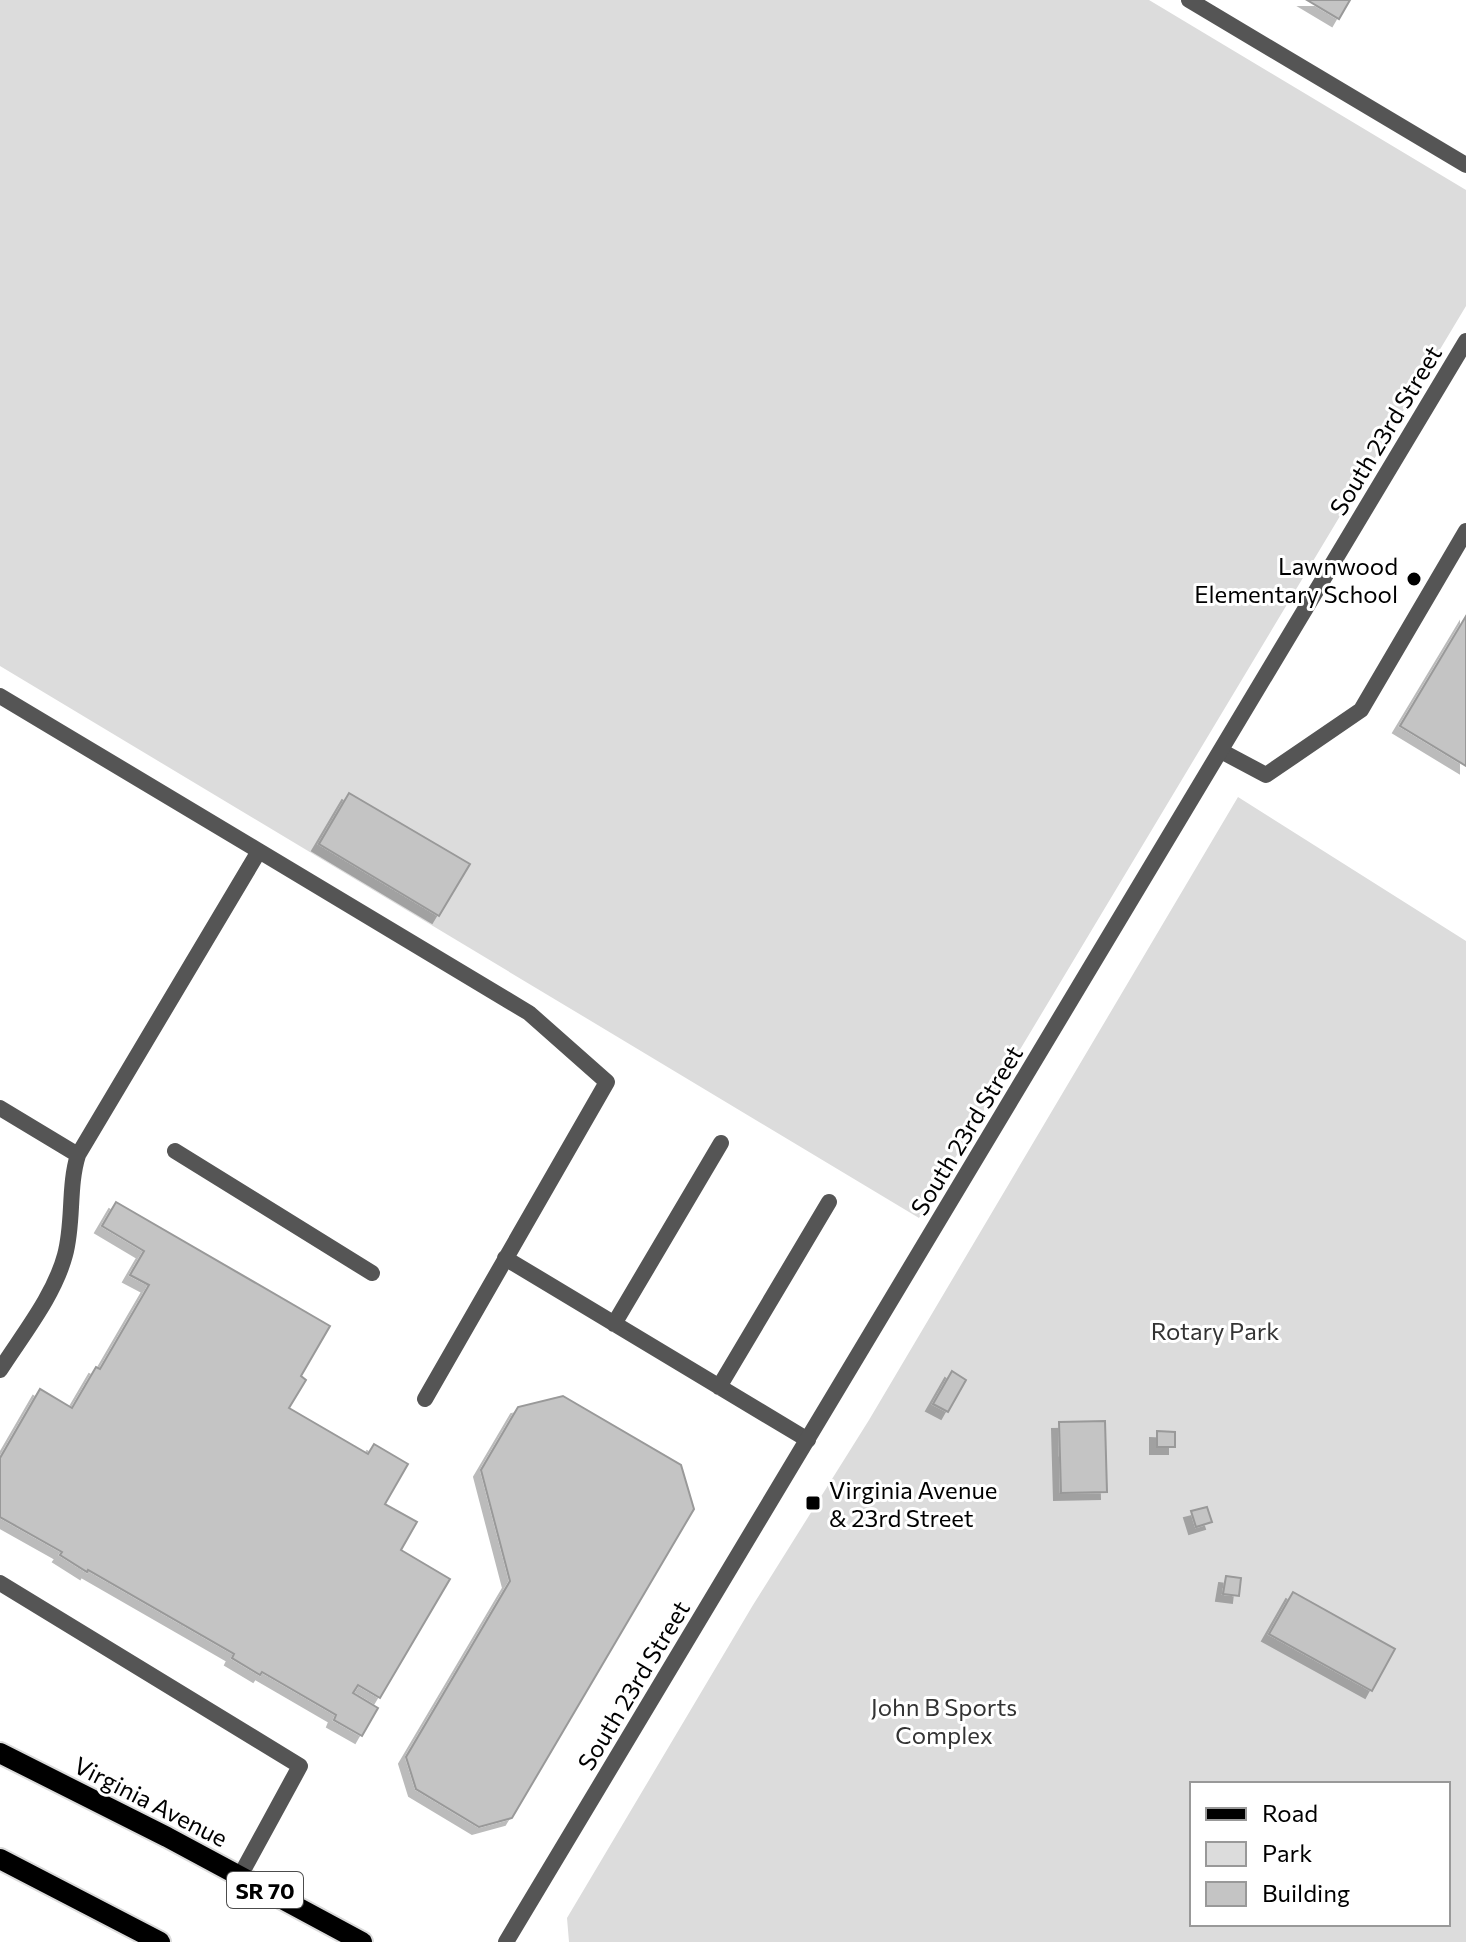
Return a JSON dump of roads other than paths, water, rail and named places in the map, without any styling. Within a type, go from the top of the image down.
[{"type":"main road","name":"Virginia Avenue","points":[[0,1753],[362,1942]]},
{"type":"main road","points":[[0,1859],[160,1942]]},
{"type":"street","points":[[1189,0],[1466,165]]},
{"type":"street","name":"South 23rd Street","points":[[506,1942],[1466,341]]},
{"type":"street","points":[[1221,751],[1266,775],[1361,710],[1466,531]]},
{"type":"street","points":[[0,696],[529,1013],[607,1082],[425,1399]]},
{"type":"street","points":[[0,1370],[61,1268],[66,1252],[73,1170],[78,1155],[259,851]]},
{"type":"street","points":[[0,1108],[78,1155]]},
{"type":"street","points":[[614,1324],[721,1143]]},
{"type":"street","points":[[175,1151],[372,1273]]},
{"type":"street","points":[[719,1387],[829,1202]]},
{"type":"street","points":[[505,1258],[808,1440]]},
{"type":"street","points":[[0,1583],[300,1766],[240,1876]]},
{"type":"place","name":"Lawnwood Elementary School","points":[[1414,579]]},
{"type":"place","name":"Virginia Avenue & 23rd Street","points":[[813,1503]]},
{"type":"park label","name":"Rotary Park","points":[[1215,1330]]},
{"type":"park label","name":"John B Sports Complex","points":[[944,1720]]}]
